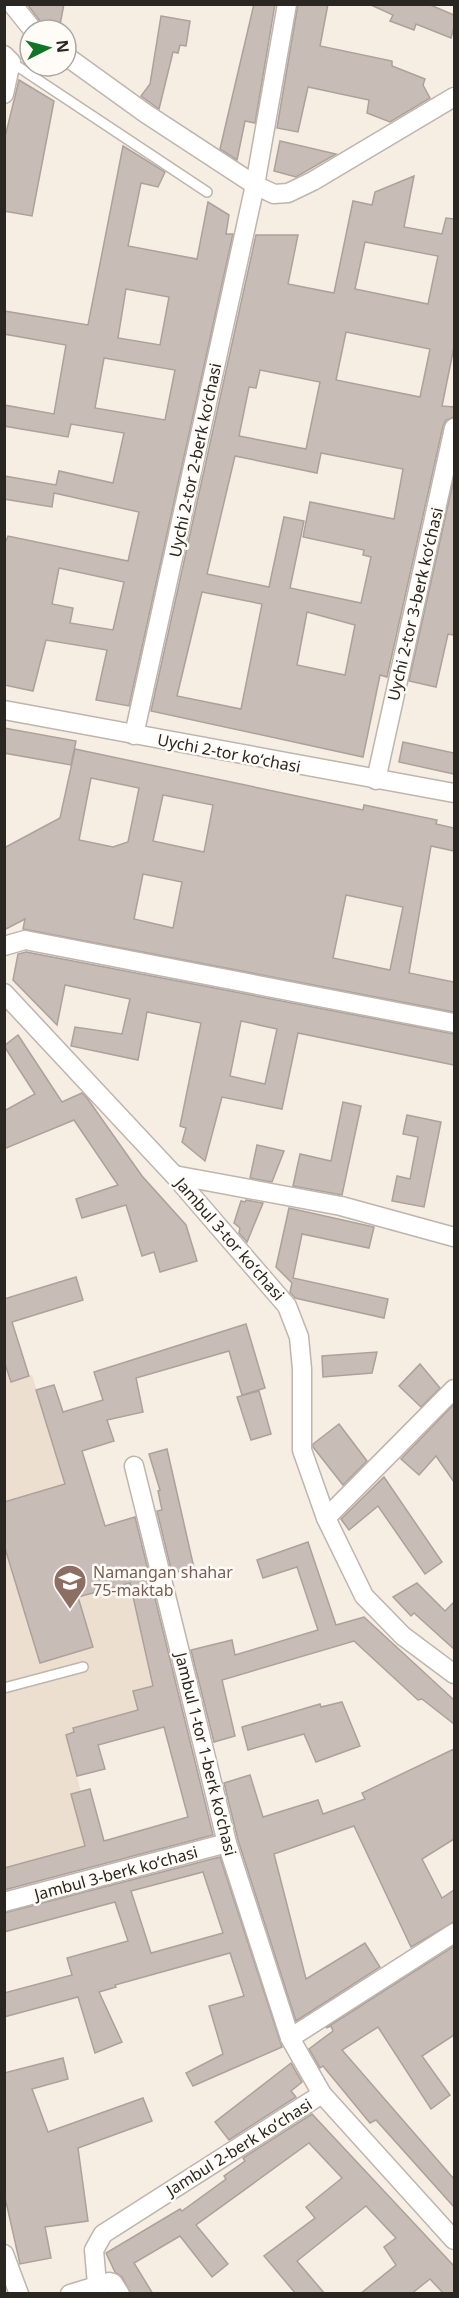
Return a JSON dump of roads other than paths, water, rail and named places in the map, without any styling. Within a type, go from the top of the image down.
[{"type":"street","name":"Uychi 2-tor 2-berk koʻchasi","points":[[134,735],[255,185],[287,4]]},
{"type":"street","points":[[4,94],[8,59]]},
{"type":"street","points":[[78,65],[145,113],[255,185],[274,194],[288,194],[313,182],[454,97]]},
{"type":"street","name":"Uychi 2-tor 3-berk koʻchasi","points":[[376,780],[454,428]]},
{"type":"street","name":"Uychi 2-tor koʻchasi","points":[[4,710],[454,793]]},
{"type":"street","points":[[4,946],[25,940],[454,1023]]},
{"type":"street","name":"Jambul 3-tor koʻchasi","points":[[4,993],[174,1175],[287,1306],[300,1348],[302,1450],[326,1518],[364,1596],[403,1636],[454,1674]]},
{"type":"street","points":[[174,1175],[341,1206],[454,1237]]},
{"type":"street","points":[[326,1518],[454,1389]]},
{"type":"street","name":"Jambul 1-tor 1-berk koʻchasi","points":[[134,1466],[227,1843],[290,2038]]},
{"type":"street","name":"Jambul 3-berk koʻchasi","points":[[4,1902],[227,1843]]},
{"type":"street","points":[[290,2038],[454,1933]]},
{"type":"street","name":"Jambul 2-berk koʻchasi","points":[[97,2284],[94,2250],[103,2234],[322,2094],[290,2038]]},
{"type":"street","points":[[322,2094],[454,2240]]},
{"type":"street","points":[[4,2254],[19,2294]]},
{"type":"street","points":[[70,2294],[97,2284],[113,2283],[120,2294]]},
{"type":"lane","points":[[8,59],[207,192]]},
{"type":"lane","points":[[4,1688],[83,1667]]},
{"type":"place","name":"Namangan shahar 75-maktab","points":[[70,1610]]}]
